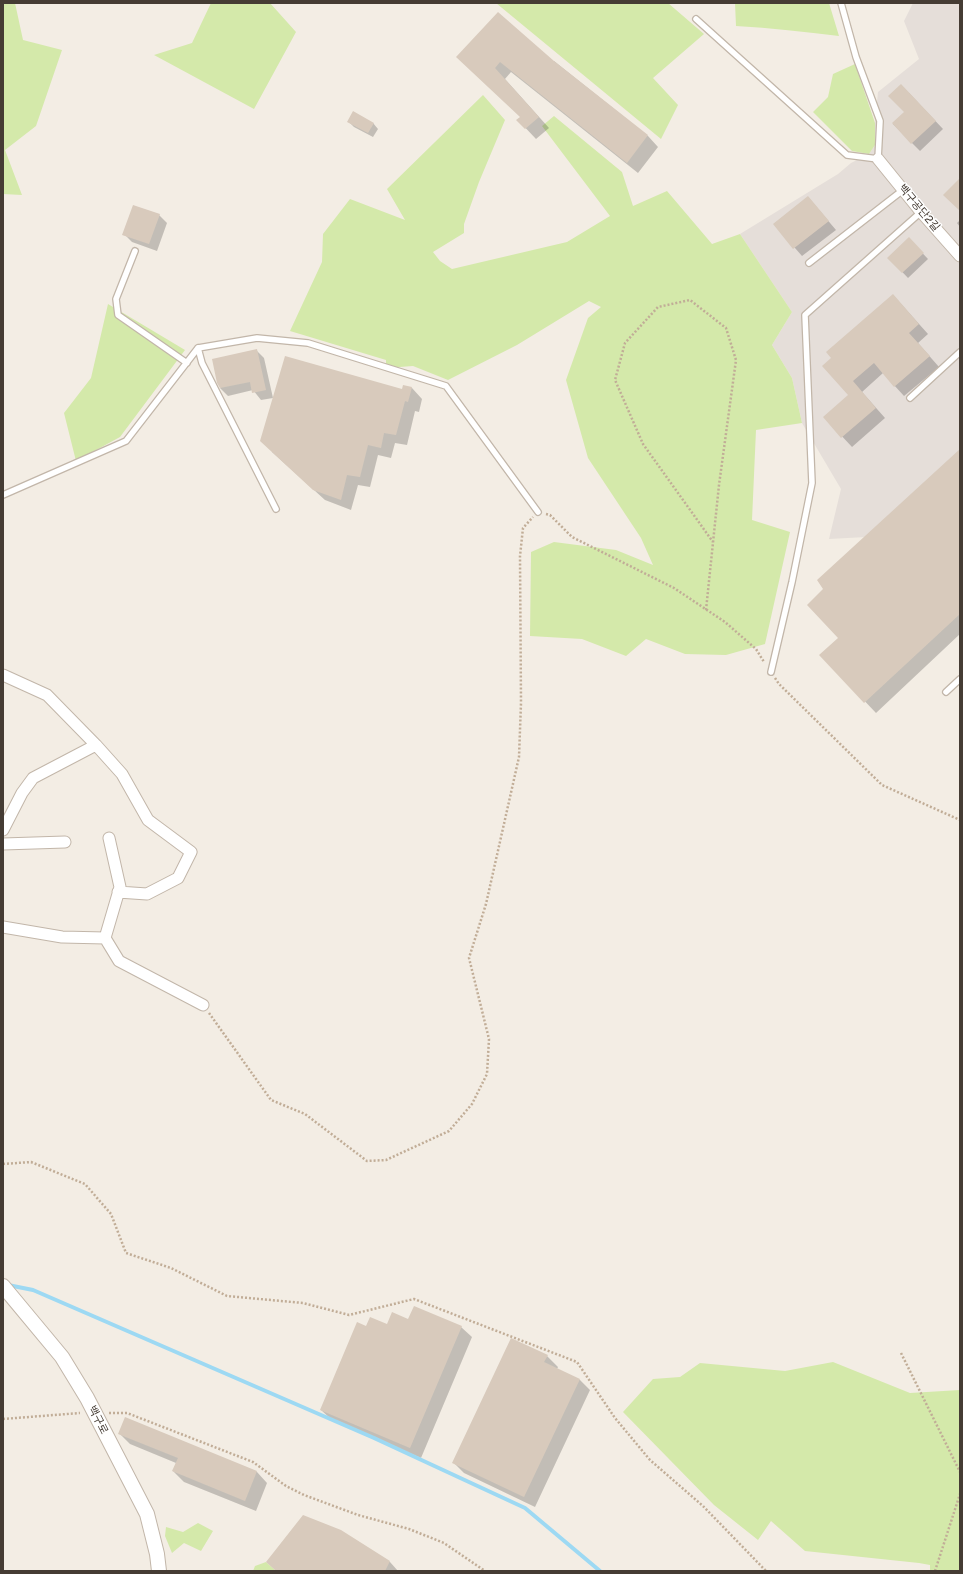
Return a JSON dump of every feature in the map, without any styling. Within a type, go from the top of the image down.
[{"type":"street","name":"백구공단2길","points":[[878,159],[921,212],[960,256]]},
{"type":"street","points":[[3,674],[46,695],[96,745],[122,774],[148,820],[191,852],[178,878],[147,894],[118,892]]},
{"type":"street","points":[[3,830],[22,794],[33,778],[96,745]]},
{"type":"street","points":[[109,838],[120,888],[105,938],[119,961],[203,1005]]},
{"type":"street","points":[[3,844],[65,842]]},
{"type":"street","points":[[3,927],[62,937],[105,938]]},
{"type":"street","name":"백구로","points":[[4,1288],[62,1357],[94,1413],[147,1514],[157,1554],[158,1571]]},
{"type":"lane","points":[[696,19],[847,155],[878,159],[880,121],[856,57],[841,3]]},
{"type":"lane","points":[[809,263],[903,190]]},
{"type":"lane","points":[[771,672],[792,582],[812,483],[805,316],[921,212]]},
{"type":"lane","points":[[135,251],[116,299],[118,316],[187,363]]},
{"type":"lane","points":[[3,495],[126,441],[198,348],[257,338],[308,344],[446,386],[538,512]]},
{"type":"lane","points":[[198,348],[202,363],[276,509]]},
{"type":"lane","points":[[910,398],[960,352]]},
{"type":"lane","points":[[946,692],[960,679]]},
{"type":"path","points":[[706,610],[719,485],[736,360],[726,328],[690,300],[658,307],[625,343],[615,380],[643,444],[713,542]]},
{"type":"path","points":[[203,1005],[271,1100],[305,1114],[367,1161],[386,1160],[449,1131],[472,1104],[487,1074],[489,1039],[469,958],[486,904],[519,757],[521,703],[520,556],[523,528],[538,512],[550,515],[572,536],[674,588],[725,622],[756,649],[779,684],[882,785],[960,820]]},
{"type":"path","points":[[3,1164],[31,1162],[85,1184],[111,1214],[126,1253],[171,1268],[227,1296],[303,1303],[349,1314],[414,1299],[577,1362],[615,1418],[650,1460],[702,1506],[766,1571]]},
{"type":"path","points":[[901,1353],[960,1472]]},
{"type":"path","points":[[3,1419],[94,1413],[127,1413],[252,1462],[286,1486],[304,1495],[358,1516],[410,1529],[444,1544],[485,1571]]},
{"type":"path","points":[[935,1571],[960,1494]]},
{"type":"shaded area","points":[[913,3],[960,3],[960,532],[829,539],[841,489],[802,423],[792,378],[772,345],[792,312],[740,234],[838,174],[851,163],[869,154],[875,145],[875,123],[878,92],[919,59],[904,21]]},
{"type":"green space","points":[[3,3],[15,3],[23,40],[62,50],[36,126],[5,150],[22,195],[3,194]]},
{"type":"green space","points":[[211,3],[270,3],[296,32],[254,109],[154,55],[192,43]]},
{"type":"green space","points":[[496,3],[668,3],[704,34],[653,78],[678,105],[661,139]]},
{"type":"green space","points":[[735,3],[829,3],[839,36],[736,26]]},
{"type":"green space","points":[[855,64],[875,123],[875,145],[869,154],[852,151],[813,112],[828,97],[833,74]]},
{"type":"green space","points":[[483,95],[505,120],[479,182],[464,224],[464,233],[433,252],[440,261],[452,269],[567,242],[610,216],[542,126],[554,116],[622,172],[633,206],[667,191],[712,244],[740,234],[792,312],[772,345],[792,378],[802,423],[756,430],[752,520],[790,532],[765,644],[726,655],[685,654],[646,639],[626,656],[582,639],[530,636],[531,552],[554,542],[616,550],[653,565],[641,538],[588,458],[566,380],[588,318],[601,307],[589,301],[517,345],[448,380],[413,366],[386,368],[386,360],[290,331],[322,262],[323,234],[350,199],[405,220],[387,189]]},
{"type":"green space","points":[[108,304],[185,350],[120,437],[76,461],[64,413],[91,378]]},
{"type":"green space","points":[[833,1362],[910,1393],[960,1390],[960,1571],[932,1571],[930,1570],[930,1565],[919,1563],[805,1551],[771,1521],[758,1540],[714,1505],[623,1412],[653,1379],[680,1377],[700,1363],[785,1371]]},
{"type":"green space","points":[[198,1523],[213,1531],[201,1551],[184,1543],[172,1553],[165,1536],[166,1527],[183,1532]]},
{"type":"green space","points":[[266,1562],[276,1571],[253,1571],[255,1566]]},
{"type":"building","points":[[498,12],[554,61],[648,135],[627,163],[500,62],[495,68],[539,117],[525,129],[516,120],[520,117],[456,57]]},
{"type":"building","points":[[901,84],[936,121],[911,144],[892,123],[904,112],[888,96]]},
{"type":"building","points":[[353,111],[374,123],[368,133],[347,122]]},
{"type":"building","points":[[960,178],[960,211],[943,195]]},
{"type":"building","points":[[808,196],[829,221],[793,249],[773,224]]},
{"type":"building","points":[[133,205],[160,214],[149,244],[122,235]]},
{"type":"building","points":[[909,237],[924,253],[902,273],[887,258]]},
{"type":"building","points":[[893,294],[919,324],[909,333],[930,356],[894,387],[874,363],[853,381],[876,408],[841,438],[823,417],[848,395],[822,366],[831,358],[826,352]]},
{"type":"building","points":[[257,349],[266,390],[252,393],[250,382],[220,388],[217,383],[212,359]]},
{"type":"building","points":[[285,356],[402,389],[403,385],[412,387],[408,402],[405,401],[396,435],[384,433],[381,448],[368,445],[360,477],[347,475],[341,500],[313,490],[260,441]]},
{"type":"building","points":[[960,449],[960,614],[864,703],[819,655],[838,638],[807,605],[823,589],[817,580]]},
{"type":"building","points":[[414,1306],[462,1326],[410,1448],[320,1410],[357,1322],[366,1326],[370,1317],[387,1324],[392,1312],[408,1319]]},
{"type":"building","points":[[511,1338],[548,1355],[544,1362],[580,1379],[524,1497],[452,1463]]},
{"type":"building","points":[[125,1417],[257,1471],[245,1501],[172,1471],[178,1458],[118,1434]]},
{"type":"building","points":[[303,1515],[341,1530],[390,1561],[385,1571],[276,1571],[266,1562]]},
{"type":"waterway","points":[[8,1285],[33,1290],[374,1438],[525,1508],[600,1571]]}]
